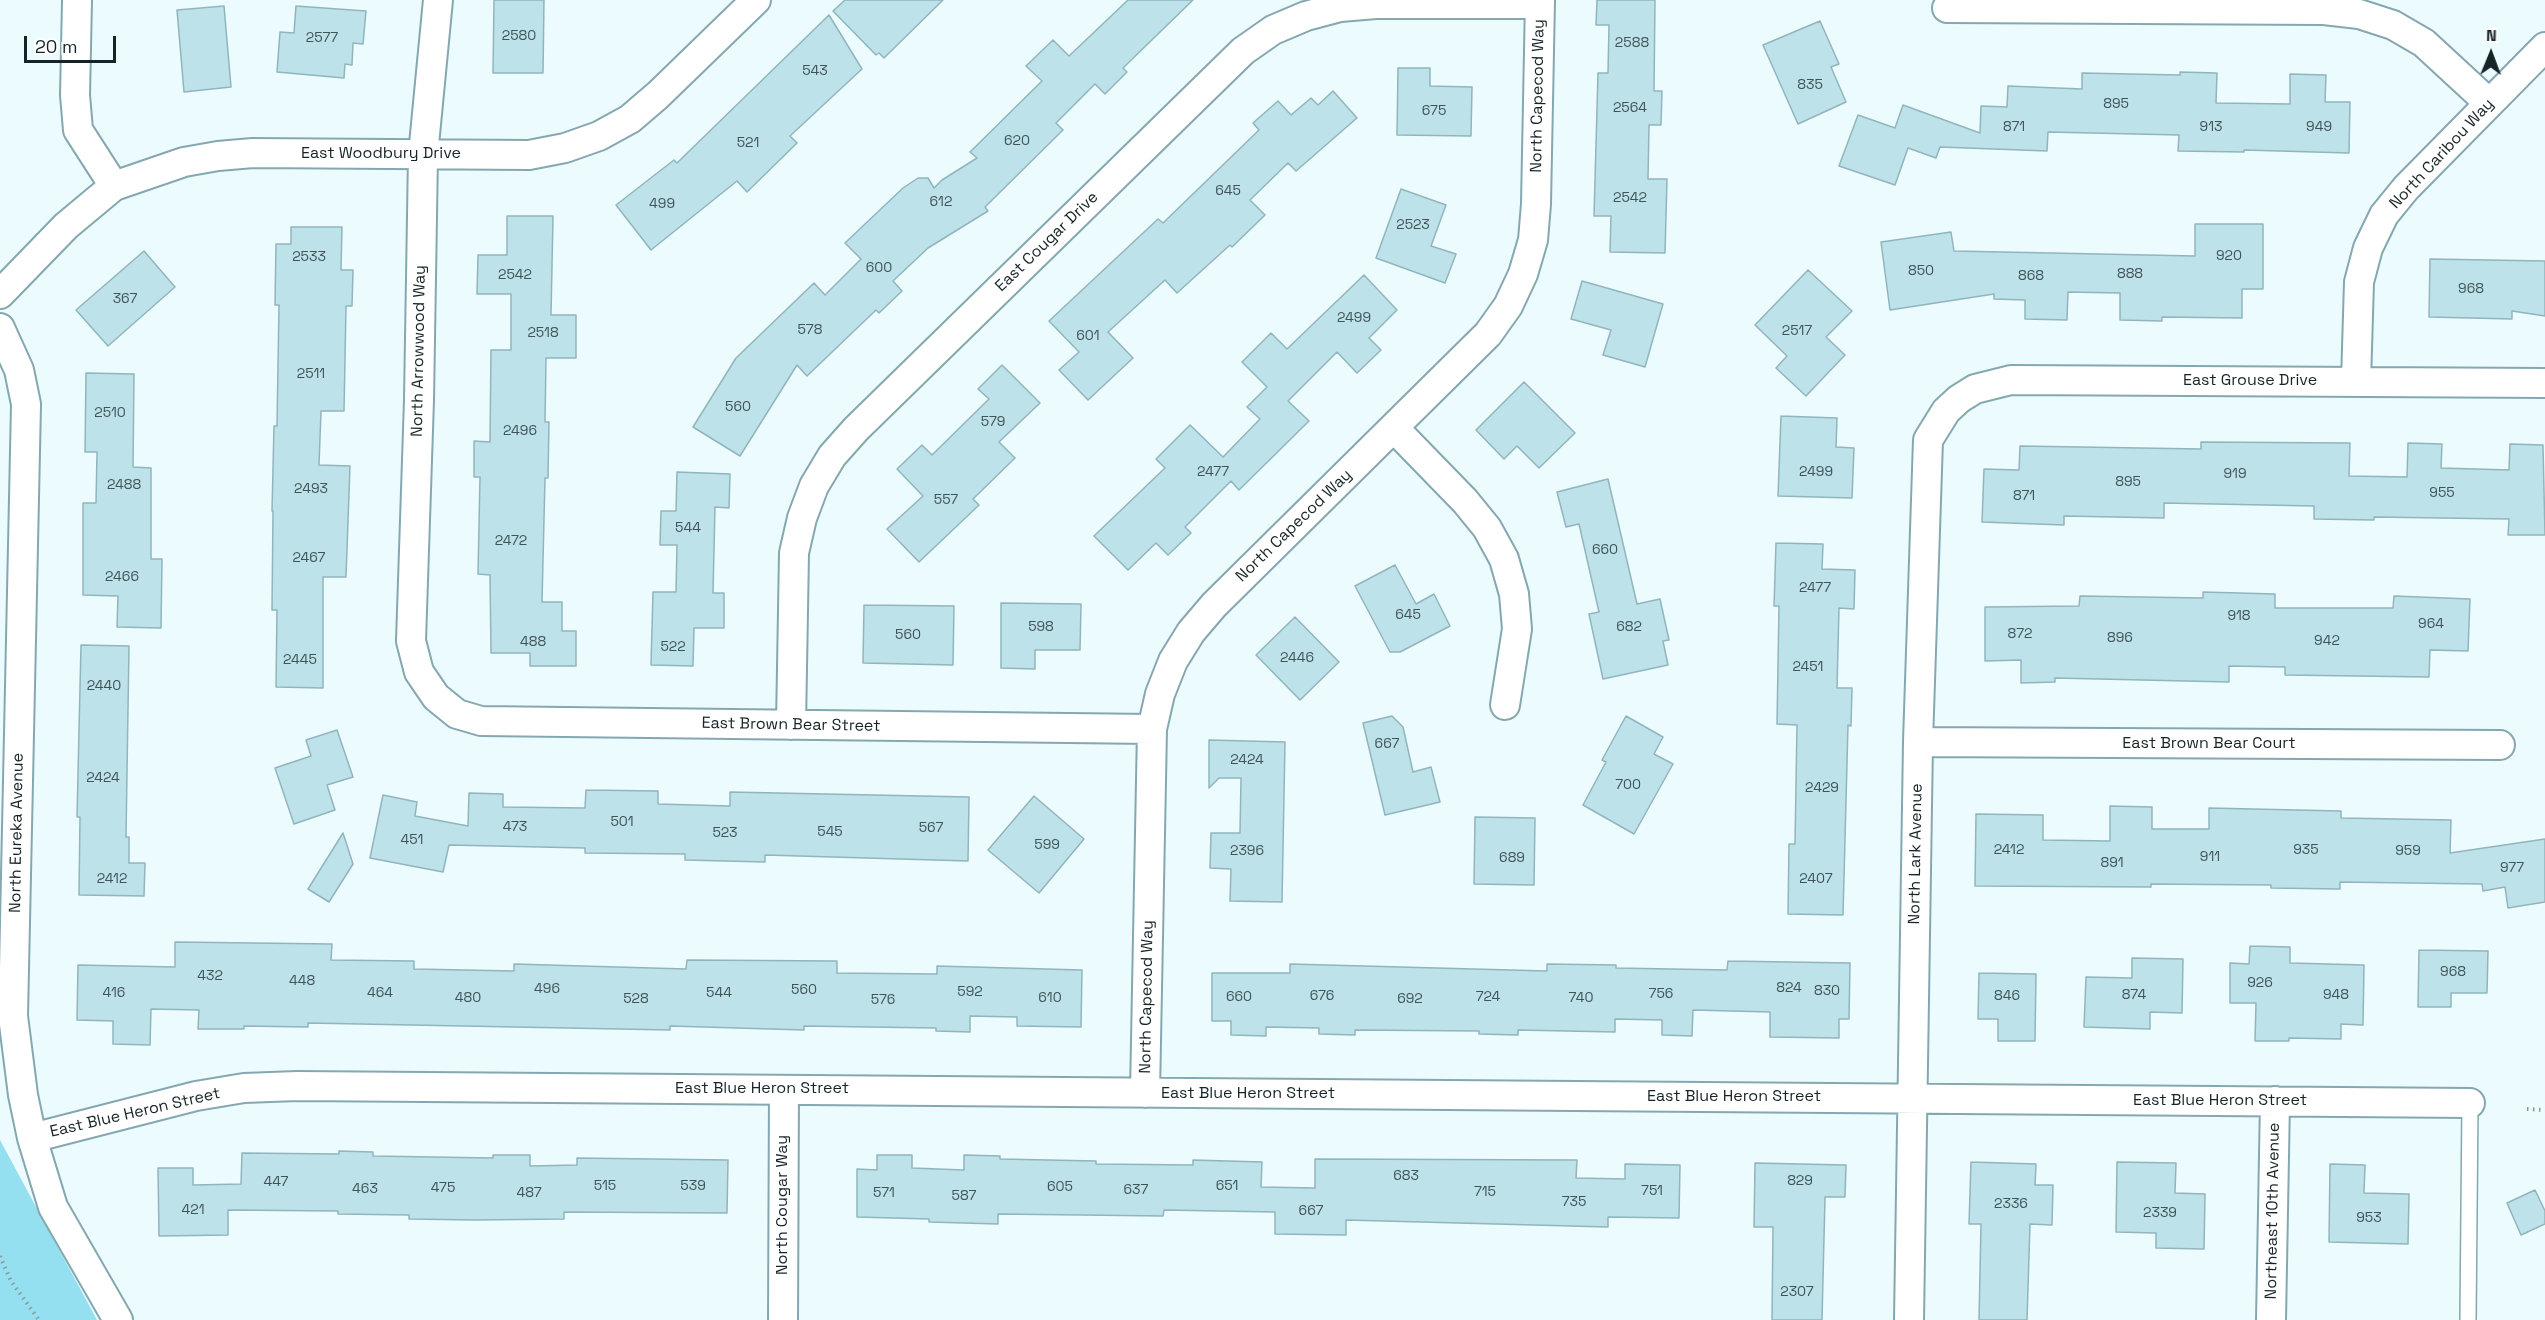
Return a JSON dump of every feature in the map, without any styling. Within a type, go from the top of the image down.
[{"type":"street","name":"North Arrowwood Way","points":[[436,697],[419,672],[411,641],[419,400],[423,155],[438,0]]},
{"type":"street","name":"East Woodbury Drive","points":[[0,294],[66,226],[114,186],[184,162],[254,153],[529,154],[565,148],[599,136],[630,119],[658,95],[756,0]]},
{"type":"street","points":[[77,1],[75,95],[78,130],[114,186]]},
{"type":"street","name":"North Capecod Way","points":[[1145,1093],[1152,729],[1160,694],[1173,661],[1191,632],[1214,605],[1488,334],[1508,306],[1523,274],[1533,240],[1536,204],[1540,2]]},
{"type":"street","name":"East Cougar Drive","points":[[791,725],[794,553],[802,518],[814,486],[832,456],[856,429],[1243,51],[1273,30],[1306,16],[1340,7],[1376,4],[1540,2]]},
{"type":"street","points":[[1947,9],[2231,5],[2359,14],[2393,25],[2424,43],[2489,103]]},
{"type":"street","name":"North Caribou Way","points":[[2356,382],[2359,282],[2368,248],[2384,215],[2406,188],[2545,47]]},
{"type":"street","name":"North Eureka Avenue","points":[[0,328],[19,370],[26,404],[13,1016],[22,1095],[32,1138],[53,1207],[118,1320]]},
{"type":"street","name":"East Grouse Drive","points":[[1959,399],[1976,389],[2011,380],[2545,383]]},
{"type":"street","name":"North Lark Avenue","points":[[1909,1320],[1918,742],[1928,440],[1946,411],[1959,399]]},
{"type":"street","points":[[1394,428],[1465,501],[1487,528],[1504,559],[1514,594],[1517,629],[1505,705]]},
{"type":"street","name":"East Brown Bear Street","points":[[436,697],[457,714],[481,722],[1152,729]]},
{"type":"street","name":"East Brown Bear Court","points":[[1918,742],[2500,745]]},
{"type":"street","name":"East Blue Heron Street","points":[[32,1138],[196,1096],[244,1088],[297,1086],[2470,1103]]},
{"type":"street","name":"North Cougar Way","points":[[783,1320],[784,1090]]},
{"type":"street","name":"Northeast 10th Avenue","points":[[2271,1320],[2275,1101]]},
{"type":"lane","points":[[2468,1320],[2470,1103]]},
{"type":"path","points":[[2527,1109],[2545,1110]]},
{"type":"path","points":[[0,1256],[11,1281],[39,1320]]},
{"type":"shaded area","points":[[0,1140],[97,1320],[0,1320]]},
{"type":"building","points":[[494,0],[544,0],[543,73],[493,73]]},
{"type":"building","points":[[845,0],[943,0],[884,58],[879,53],[876,55],[833,11]]},
{"type":"building","points":[[1128,0],[1193,0],[1123,68],[1127,72],[1105,94],[1095,84],[1056,123],[1063,130],[985,207],[988,211],[928,248],[893,281],[902,291],[879,313],[876,310],[807,376],[797,365],[740,456],[693,427],[736,358],[814,283],[825,295],[861,259],[845,243],[903,188],[918,178],[928,178],[934,188],[942,180],[977,158],[970,152],[1042,81],[1026,66],[1053,40],[1069,56]]},
{"type":"building","points":[[1597,0],[1655,0],[1654,91],[1662,91],[1661,125],[1649,125],[1648,179],[1667,179],[1665,253],[1610,252],[1611,216],[1594,216],[1598,73],[1608,73],[1609,25],[1596,25]]},
{"type":"building","points":[[224,6],[231,87],[184,92],[177,10]]},
{"type":"building","points":[[296,6],[366,11],[363,44],[353,43],[352,65],[345,64],[344,78],[277,72],[280,32],[294,33]]},
{"type":"building","points":[[829,15],[862,69],[790,136],[797,143],[747,192],[737,181],[651,250],[616,205],[674,160],[677,163]]},
{"type":"building","points":[[1820,21],[1839,64],[1831,67],[1846,102],[1798,124],[1763,45]]},
{"type":"building","points":[[1398,68],[1430,68],[1430,86],[1472,87],[1471,136],[1397,135]]},
{"type":"building","points":[[2180,72],[2217,73],[2216,103],[2290,104],[2290,74],[2326,75],[2325,102],[2350,102],[2349,153],[2178,151],[2179,135],[2048,132],[2047,151],[1940,147],[1936,158],[1908,148],[1895,185],[1839,166],[1858,115],[1895,128],[1903,105],[1980,133],[1981,106],[2007,107],[2008,86],[2082,89],[2082,73],[2180,75]]},
{"type":"building","points":[[1333,91],[1357,118],[1296,171],[1288,163],[1250,200],[1265,215],[1232,247],[1230,245],[1177,293],[1165,280],[1108,332],[1133,358],[1088,400],[1059,370],[1079,352],[1049,321],[1158,219],[1163,223],[1259,130],[1253,123],[1278,101],[1291,115],[1311,98],[1318,105]]},
{"type":"building","points":[[1401,189],[1446,205],[1431,246],[1456,254],[1445,283],[1376,258]]},
{"type":"building","points":[[507,216],[553,216],[551,315],[576,315],[576,358],[546,358],[545,422],[549,422],[548,478],[545,478],[542,602],[562,602],[562,631],[576,631],[576,666],[530,666],[530,653],[491,653],[490,575],[478,574],[480,477],[474,477],[474,441],[490,442],[491,350],[511,350],[511,294],[477,294],[478,255],[507,255]]},
{"type":"building","points":[[2195,224],[2263,224],[2263,289],[2242,289],[2242,318],[2162,317],[2162,321],[2120,320],[2120,293],[2068,292],[2067,320],[2025,319],[2025,300],[1994,299],[1994,294],[1890,310],[1881,242],[1951,232],[1954,251],[2195,256]]},
{"type":"building","points":[[291,227],[342,227],[341,270],[353,270],[352,306],[346,306],[344,411],[321,411],[319,465],[350,466],[346,577],[323,577],[323,688],[276,687],[277,610],[272,610],[272,511],[274,426],[277,426],[279,305],[275,305],[276,244],[291,244]]},
{"type":"building","points":[[144,251],[175,287],[108,346],[76,310]]},
{"type":"building","points":[[2430,259],[2545,261],[2545,316],[2512,311],[2512,319],[2429,317]]},
{"type":"building","points":[[1808,270],[1852,311],[1826,337],[1845,355],[1806,396],[1776,368],[1787,356],[1755,325]]},
{"type":"building","points":[[1364,275],[1397,310],[1369,338],[1381,350],[1357,373],[1337,352],[1288,401],[1309,421],[1239,490],[1231,481],[1185,527],[1191,533],[1168,555],[1156,543],[1128,570],[1094,536],[1165,468],[1156,459],[1190,425],[1223,457],[1260,419],[1247,407],[1267,387],[1242,362],[1271,333],[1287,349]]},
{"type":"building","points":[[1582,281],[1663,304],[1645,367],[1603,355],[1611,330],[1571,319]]},
{"type":"building","points":[[1002,365],[1040,403],[999,442],[1015,458],[973,499],[979,505],[919,562],[887,529],[923,496],[897,469],[922,445],[932,455],[989,399],[978,389]]},
{"type":"building","points":[[86,373],[134,374],[133,467],[151,468],[151,559],[162,559],[161,628],[117,627],[118,596],[83,595],[83,503],[96,503],[97,452],[85,452]]},
{"type":"building","points":[[1524,382],[1575,433],[1539,468],[1517,446],[1504,459],[1476,430]]},
{"type":"building","points":[[1781,416],[1837,418],[1836,447],[1854,448],[1852,498],[1778,496]]},
{"type":"building","points":[[2201,442],[2350,443],[2349,476],[2407,477],[2408,443],[2442,444],[2441,468],[2509,470],[2510,444],[2543,445],[2545,535],[2508,535],[2509,519],[2374,517],[2374,520],[2314,519],[2314,506],[2164,503],[2164,518],[2064,516],[2064,525],[1982,522],[1984,469],[2019,470],[2020,446],[2201,449]]},
{"type":"building","points":[[677,472],[730,474],[729,508],[715,507],[713,593],[724,593],[724,628],[694,628],[693,666],[651,665],[653,592],[676,592],[677,545],[660,545],[661,511],[676,511]]},
{"type":"building","points":[[1608,479],[1637,604],[1660,599],[1669,640],[1663,641],[1668,665],[1603,679],[1589,614],[1599,612],[1579,524],[1566,527],[1557,492]]},
{"type":"building","points":[[1776,543],[1823,544],[1822,569],[1855,570],[1854,609],[1839,608],[1837,688],[1852,688],[1851,726],[1848,725],[1843,915],[1788,914],[1789,844],[1795,844],[1797,725],[1777,724],[1779,606],[1774,606]]},
{"type":"building","points":[[1395,565],[1416,604],[1434,594],[1450,626],[1400,652],[1390,652],[1355,586]]},
{"type":"building","points":[[2203,592],[2275,594],[2275,608],[2393,608],[2394,596],[2470,599],[2468,651],[2430,650],[2429,677],[2285,675],[2285,667],[2229,666],[2229,682],[2055,678],[2055,682],[2021,683],[2021,660],[1985,661],[1985,607],[2079,606],[2080,596],[2203,598]]},
{"type":"building","points":[[1001,603],[1081,604],[1080,650],[1035,650],[1035,669],[1001,668]]},
{"type":"building","points":[[864,605],[954,606],[953,665],[863,663]]},
{"type":"building","points":[[1295,617],[1339,662],[1300,700],[1256,655]]},
{"type":"building","points":[[81,645],[129,646],[126,837],[129,837],[129,863],[145,863],[144,896],[79,895],[80,817],[77,817]]},
{"type":"building","points":[[1392,716],[1403,727],[1413,772],[1431,767],[1440,802],[1385,815],[1363,723]]},
{"type":"building","points":[[1626,716],[1663,737],[1654,754],[1673,764],[1634,834],[1583,805],[1606,762],[1602,760]]},
{"type":"building","points":[[337,730],[353,777],[327,785],[335,810],[294,824],[275,768],[311,756],[306,740]]},
{"type":"building","points":[[1209,740],[1285,742],[1282,902],[1230,901],[1231,869],[1210,868],[1211,833],[1240,833],[1241,778],[1219,778],[1209,788]]},
{"type":"building","points":[[586,790],[658,791],[658,804],[730,806],[730,792],[969,797],[968,861],[765,855],[765,862],[685,860],[685,854],[585,853],[585,848],[449,845],[443,872],[370,858],[383,795],[417,802],[415,816],[468,826],[469,793],[503,794],[503,807],[585,808]]},
{"type":"building","points":[[1034,796],[1084,839],[1039,893],[988,850]]},
{"type":"building","points":[[2110,806],[2152,807],[2152,829],[2209,829],[2209,808],[2341,811],[2341,818],[2451,820],[2450,853],[2545,839],[2545,902],[2508,908],[2505,887],[2483,891],[2482,884],[2340,882],[2340,889],[2271,888],[2271,885],[2151,884],[2151,887],[1975,886],[1976,814],[2043,815],[2043,840],[2110,841]]},
{"type":"building","points":[[1475,817],[1535,818],[1534,885],[1474,884]]},
{"type":"building","points":[[343,833],[353,864],[329,902],[308,889]]},
{"type":"building","points":[[175,942],[332,944],[331,960],[414,961],[414,969],[514,971],[514,964],[686,969],[687,960],[837,961],[837,973],[937,974],[937,966],[1082,970],[1081,1027],[1017,1026],[1017,1017],[970,1016],[970,1032],[936,1031],[936,1028],[804,1026],[804,1030],[670,1026],[670,1030],[308,1023],[308,1027],[244,1026],[244,1029],[198,1029],[199,1010],[151,1009],[150,1045],[113,1044],[113,1021],[77,1020],[78,965],[175,967]]},
{"type":"building","points":[[2250,946],[2290,947],[2290,963],[2364,965],[2363,1025],[2341,1024],[2341,1039],[2289,1038],[2289,1041],[2255,1041],[2256,1003],[2230,1003],[2230,963],[2249,964]]},
{"type":"building","points":[[2419,950],[2488,951],[2487,993],[2451,993],[2451,1007],[2418,1007]]},
{"type":"building","points":[[2132,958],[2183,959],[2182,1013],[2150,1012],[2150,1029],[2084,1027],[2086,977],[2132,978]]},
{"type":"building","points":[[1728,961],[1850,963],[1849,1019],[1839,1019],[1839,1038],[1770,1037],[1770,1012],[1693,1010],[1692,1036],[1662,1035],[1662,1020],[1615,1019],[1615,1032],[1518,1030],[1518,1035],[1479,1034],[1479,1031],[1355,1030],[1355,1035],[1319,1034],[1319,1028],[1266,1027],[1266,1036],[1231,1035],[1231,1021],[1212,1021],[1212,973],[1290,973],[1290,964],[1547,971],[1547,964],[1727,970]]},
{"type":"building","points":[[1979,973],[2036,974],[2035,1041],[1998,1041],[1998,1019],[1978,1019]]},
{"type":"building","points":[[339,1151],[373,1152],[373,1156],[493,1158],[493,1155],[530,1155],[530,1166],[577,1165],[577,1158],[728,1160],[727,1213],[564,1212],[564,1219],[475,1220],[409,1219],[409,1215],[338,1214],[338,1211],[228,1210],[228,1235],[159,1236],[158,1168],[193,1168],[193,1185],[241,1184],[242,1153],[339,1154]]},
{"type":"building","points":[[877,1155],[912,1155],[912,1168],[964,1170],[964,1155],[1000,1156],[1000,1159],[1096,1161],[1096,1164],[1193,1165],[1193,1160],[1262,1162],[1261,1187],[1315,1188],[1315,1159],[1577,1160],[1576,1178],[1625,1179],[1625,1164],[1680,1165],[1679,1218],[1608,1217],[1608,1227],[1346,1220],[1346,1235],[1275,1234],[1275,1212],[1164,1210],[1163,1216],[998,1214],[998,1224],[857,1217],[857,1169],[877,1170]]},
{"type":"building","points":[[1971,1162],[2036,1164],[2035,1185],[2053,1185],[2052,1225],[2030,1224],[2027,1320],[1979,1320],[1981,1224],[1969,1224]]},
{"type":"building","points":[[2117,1162],[2176,1163],[2175,1193],[2205,1194],[2204,1249],[2156,1248],[2156,1233],[2116,1232]]},
{"type":"building","points":[[1755,1163],[1846,1165],[1845,1197],[1825,1197],[1822,1320],[1772,1320],[1773,1227],[1754,1227]]},
{"type":"building","points":[[2330,1164],[2365,1165],[2364,1193],[2409,1194],[2408,1244],[2329,1242]]},
{"type":"building","points":[[2535,1190],[2545,1211],[2545,1224],[2521,1235],[2507,1203]]}]
